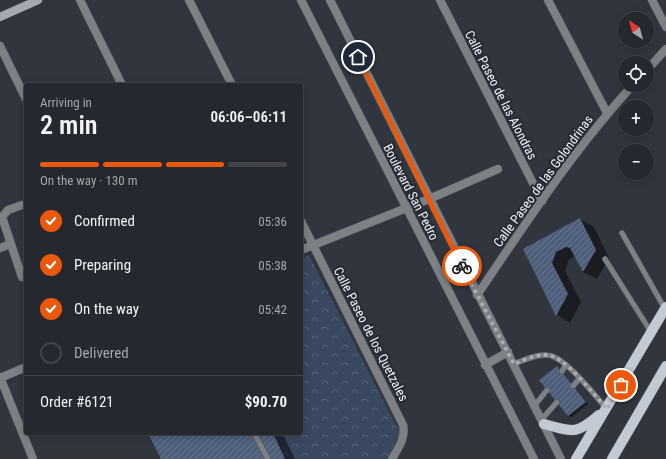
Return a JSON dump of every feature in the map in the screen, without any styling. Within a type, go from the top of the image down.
[{"type":"main road","points":[[0,17],[38,0]]},
{"type":"main road","points":[[576,459],[666,308]]},
{"type":"main road","points":[[612,459],[665,371]]},
{"type":"main road","points":[[543,422],[565,430],[580,430],[607,409]]},
{"type":"street","points":[[80,0],[121,83]]},
{"type":"street","points":[[189,0],[231,83]]},
{"type":"street","name":"Boulevard San Pedro","points":[[301,0],[405,208],[534,459]]},
{"type":"street","name":"Boulevard San Pedro","points":[[330,0],[428,199],[535,404],[561,459]]},
{"type":"street","name":"Calle Paseo de las Alondras","points":[[440,0],[542,201]]},
{"type":"street","points":[[548,0],[607,113]]},
{"type":"street","points":[[652,0],[666,27]]},
{"type":"street","points":[[0,46],[24,95]]},
{"type":"street","points":[[654,62],[666,49]]},
{"type":"street","name":"Calle Paseo de las Golondrinas","points":[[477,295],[542,201],[607,113],[626,92]]},
{"type":"street","points":[[303,249],[498,169]]},
{"type":"street","points":[[22,205],[8,210],[2,217],[22,277]]},
{"type":"street","name":"Calle Paseo de los Quetzales","points":[[303,225],[403,425],[404,432],[392,459]]},
{"type":"street","points":[[0,248],[10,244]]},
{"type":"street","points":[[485,365],[508,352]]},
{"type":"street","points":[[24,368],[0,378],[33,459]]},
{"type":"lane","points":[[622,233],[666,308]]},
{"type":"lane","points":[[605,259],[651,333]]},
{"type":"lane","points":[[514,364],[536,356],[547,355],[554,357],[566,365],[607,409]]},
{"type":"lane","points":[[562,372],[566,365]]},
{"type":"lane","points":[[572,386],[579,379]]},
{"type":"lane","points":[[535,404],[547,390]]},
{"type":"lane","points":[[543,422],[557,402]]},
{"type":"lane","points":[[255,435],[268,459]]},
{"type":"green space","points":[[309,255],[400,433],[387,459],[285,459],[274,435],[303,435],[303,258]]},
{"type":"building","points":[[580,218],[596,250],[583,272],[570,248],[566,247],[556,252],[552,263],[568,294],[556,316],[523,249]]},
{"type":"building","points":[[557,366],[586,402],[568,416],[539,380]]},
{"type":"building","points":[[149,435],[274,435],[285,459],[161,459]]},
{"type":"way so far","points":[[462,266],[514,364],[536,356],[547,355],[554,357],[566,365],[607,409],[621,385]]},
{"type":"route","points":[[358,57],[462,266]]}]
